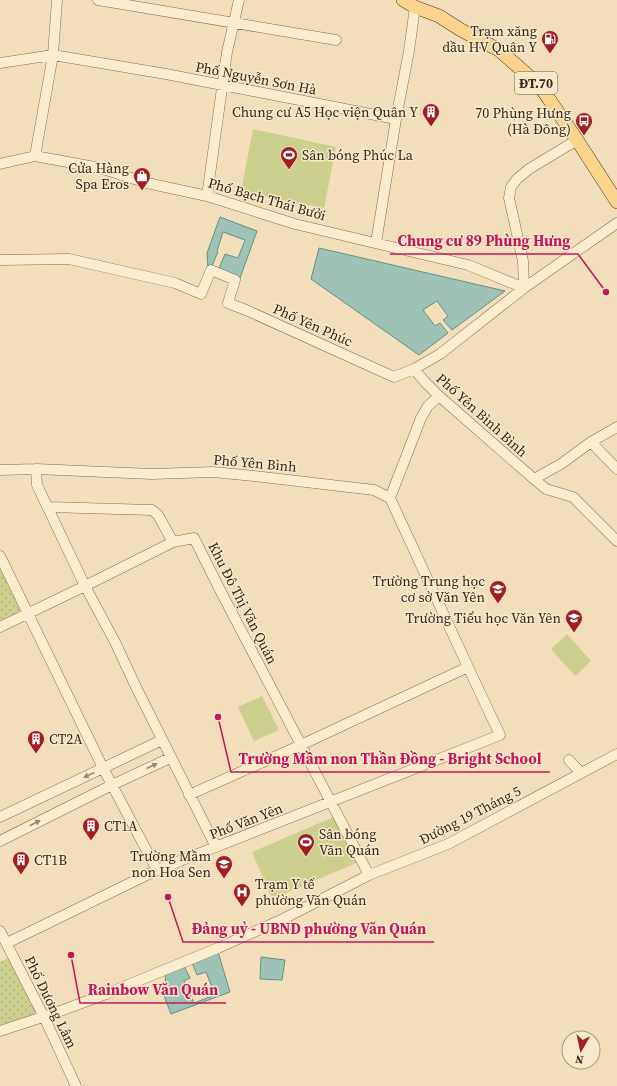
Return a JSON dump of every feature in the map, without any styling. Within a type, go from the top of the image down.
[{"type":"main road","name":"ĐT.70","points":[[403,0],[415,7],[438,16],[499,50],[538,84],[577,140],[617,202]]},
{"type":"street","points":[[35,156],[53,55],[57,0]]},
{"type":"street","points":[[98,0],[336,40]]},
{"type":"street","points":[[208,196],[227,52],[239,0]]},
{"type":"street","points":[[376,243],[415,7]]},
{"type":"street","name":"Phố Nguyễn Sơn Hà","points":[[0,63],[53,55],[166,74],[396,119]]},
{"type":"street","points":[[524,288],[523,261],[509,198],[511,186],[529,169],[577,140]]},
{"type":"street","name":"Phố Bạch Thái Bưởi","points":[[0,164],[35,156],[100,168],[147,182],[208,196],[295,224],[468,265],[524,288]]},
{"type":"street","name":"Phố Yên Phúc","points":[[0,260],[69,259],[175,283],[201,294],[211,270],[235,280],[228,303],[394,377],[414,369],[440,354],[524,288],[617,223]]},
{"type":"street","name":"Phố Yên Bình Bình","points":[[414,369],[439,396],[534,479],[546,489],[573,497],[617,541]]},
{"type":"street","points":[[190,795],[468,667],[390,498],[421,418],[428,406],[439,396]]},
{"type":"street","points":[[534,479],[562,464],[591,442],[617,427]]},
{"type":"street","points":[[591,442],[617,469]]},
{"type":"street","points":[[36,469],[37,485],[85,586],[115,642],[136,689],[216,847]]},
{"type":"street","name":"Phố Yên Bình","points":[[0,470],[36,469],[152,474],[213,472],[374,490],[390,498]]},
{"type":"street","points":[[48,507],[152,510],[158,515],[173,542]]},
{"type":"street","name":"Khu Đô Thị Văn Quán","points":[[0,627],[173,542],[194,538],[369,875]]},
{"type":"street","points":[[0,556],[103,768],[158,870]]},
{"type":"street","name":"Phố Văn Yên","points":[[7,943],[158,870],[500,735],[468,667]]},
{"type":"street","points":[[0,817],[162,740]]},
{"type":"street","name":"Đường 19 Tháng 5","points":[[0,1031],[44,1017],[106,994],[218,948],[283,919],[369,875],[448,844],[617,754]]},
{"type":"street","points":[[0,841],[170,758]]},
{"type":"street","points":[[569,760],[581,773]]},
{"type":"street","name":"Phố Dương Lâm","points":[[0,931],[44,1017],[76,1086]]},
{"type":"green space","name":"Sân bóng Phúc La","points":[[253,129],[336,147],[324,208],[241,192]]},
{"type":"green space","points":[[0,556],[27,614],[0,627]]},
{"type":"green space","points":[[567,634],[591,661],[575,676],[551,649]]},
{"type":"green space","points":[[262,696],[279,730],[254,741],[238,707]]},
{"type":"green space","name":"Sân bóng Văn Quán","points":[[338,815],[361,861],[272,899],[252,852]]},
{"type":"green space","points":[[12,956],[43,1016],[0,1031],[0,962]]},
{"type":"water","points":[[220,217],[257,231],[239,281],[218,271],[225,254],[238,258],[245,240],[223,232],[217,251],[218,252],[211,268],[208,268],[207,253]]},
{"type":"water","points":[[319,248],[505,291],[452,330],[443,320],[448,316],[437,301],[423,310],[435,326],[440,323],[448,333],[419,355],[311,279]]},
{"type":"water","points":[[218,952],[230,992],[171,1014],[164,996],[166,988],[165,973],[184,966],[190,978],[184,981],[194,1003],[215,995],[206,972],[197,975],[192,963]]},
{"type":"water","points":[[261,957],[285,960],[282,980],[260,979]]},
{"type":"place","name":"Trạm xăng dầu HV Quân Y","points":[[550,54]]},
{"type":"place","name":"Chung cư A5 Học viện Quân Y","points":[[431,127]]},
{"type":"place","name":"70 Phùng Hưng (Hà Đông)","points":[[584,136]]},
{"type":"place","name":"Sân bóng Phúc La","points":[[289,170]]},
{"type":"place","name":"Cửa Hàng Spa Eros","points":[[142,191]]},
{"type":"place","name":"Chung cư 89 Phùng Hưng","points":[[606,292]]},
{"type":"place","name":"Trường Trung học cơ sở Văn Yên","points":[[498,604]]},
{"type":"place","name":"Trường Tiểu học Văn Yên","points":[[574,633]]},
{"type":"place","name":"Trường Mầm non Thần Đồng - Bright School","points":[[218,717]]},
{"type":"place","name":"CT2A","points":[[36,754]]},
{"type":"place","name":"CT1A","points":[[91,841]]},
{"type":"place","name":"Sân bóng Văn Quán","points":[[306,857]]},
{"type":"place","name":"CT1B","points":[[21,875]]},
{"type":"place","name":"Trường Mầm non Hoa Sen","points":[[224,879]]},
{"type":"place","name":"Đảng uỷ - UBND phường Văn Quán","points":[[168,897]]},
{"type":"place","name":"Trạm Y tế phường Văn Quán","points":[[242,907]]},
{"type":"place","name":"Rainbow Văn Quán","points":[[71,955]]}]
